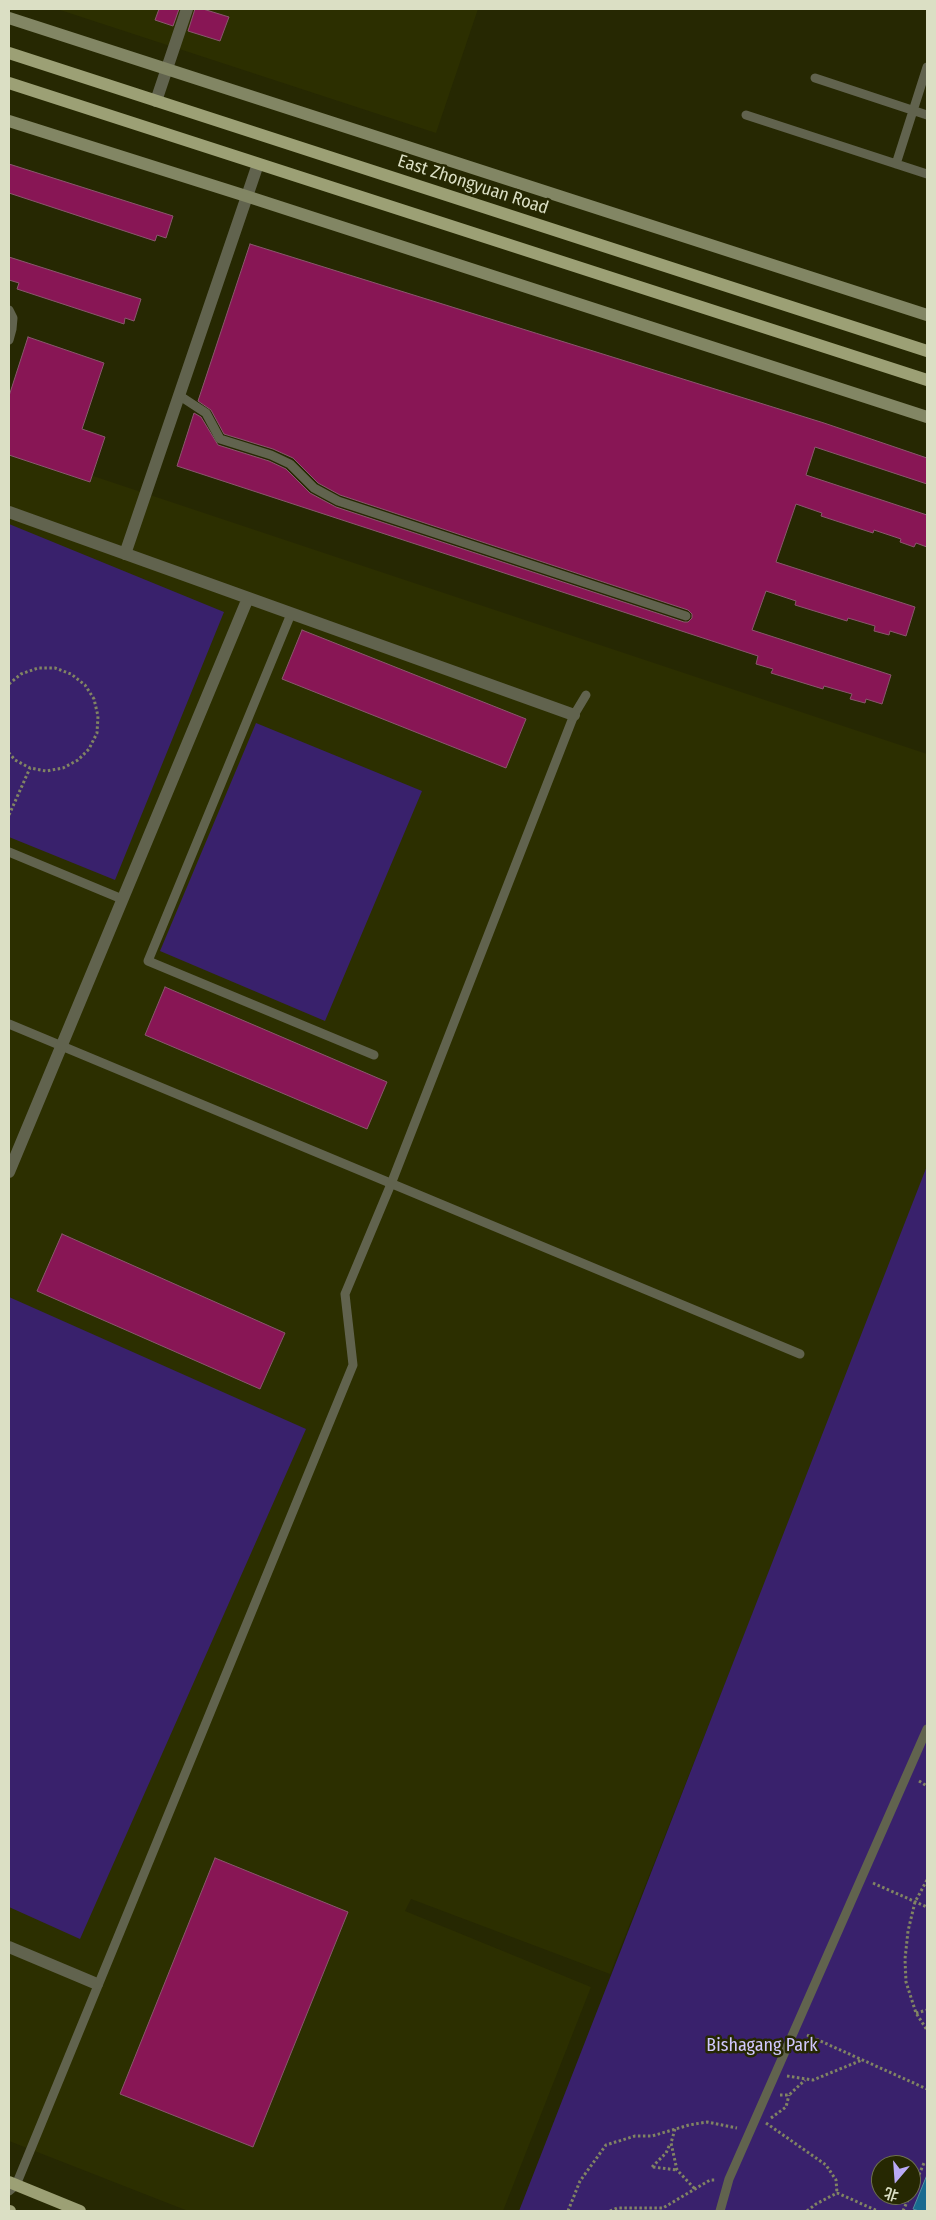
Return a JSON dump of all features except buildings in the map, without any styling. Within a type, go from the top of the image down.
[{"type":"main road","name":"East Zhongyuan Road","points":[[9,53],[927,351]]},
{"type":"main road","points":[[9,83],[927,380]]},
{"type":"main road","points":[[11,2186],[80,2211]]},
{"type":"street","points":[[156,101],[187,9]]},
{"type":"street","points":[[9,18],[927,315]]},
{"type":"street","points":[[9,121],[927,417]]},
{"type":"street","points":[[125,554],[258,164]]},
{"type":"street","points":[[9,512],[574,715]]},
{"type":"street","points":[[9,1172],[248,598]]},
{"type":"street","points":[[9,1947],[97,1984]]},
{"type":"lane","points":[[896,164],[927,67]]},
{"type":"lane","points":[[815,78],[927,114]]},
{"type":"lane","points":[[746,115],[927,174]]},
{"type":"lane","points":[[9,310],[13,318],[9,340]]},
{"type":"lane","points":[[180,396],[206,413],[220,439],[290,464],[314,488],[338,501],[686,616]]},
{"type":"lane","points":[[291,614],[148,961],[374,1055]]},
{"type":"lane","points":[[11,2186],[97,1984],[353,1365],[345,1294],[391,1184],[574,715],[586,695]]},
{"type":"lane","points":[[9,852],[122,899]]},
{"type":"lane","points":[[9,1024],[800,1354]]},
{"type":"lane","points":[[720,2211],[729,2179],[927,1729]]},
{"type":"path","points":[[9,684],[21,674],[29,671],[38,668],[55,668],[71,674],[85,684],[94,699],[98,716],[97,733],[89,749],[78,760],[63,768],[46,771],[30,768],[15,760],[9,753]]},
{"type":"path","points":[[9,815],[30,768]]},
{"type":"path","points":[[861,1878],[927,1907]]},
{"type":"path","points":[[927,1880],[915,1902],[908,1931],[905,1959],[906,1982],[916,2013],[927,2030]]},
{"type":"path","points":[[916,2013],[927,2010]]},
{"type":"path","points":[[794,2030],[927,2089]]},
{"type":"path","points":[[774,2076],[789,2076],[806,2080],[825,2076],[862,2060]]},
{"type":"path","points":[[568,2211],[580,2181],[606,2145],[635,2136],[652,2136],[707,2122],[741,2129],[752,2127],[777,2115],[786,2107],[789,2095],[806,2080]]},
{"type":"path","points":[[766,2095],[789,2095]]},
{"type":"path","points":[[765,2122],[826,2165],[836,2180],[837,2193]]},
{"type":"path","points":[[675,2129],[666,2153],[652,2166],[677,2170]]},
{"type":"path","points":[[671,2143],[677,2170],[695,2189]]},
{"type":"path","points":[[610,2211],[617,2208],[663,2208],[710,2180],[729,2179]]},
{"type":"path","points":[[807,2211],[837,2193]]},
{"type":"path","points":[[837,2193],[878,2211]]},
{"type":"shaded area","points":[[57,9],[478,9],[436,133]]},
{"type":"shaded area","points":[[9,448],[927,754],[927,1175],[610,1974],[411,1899],[405,1911],[591,1987],[503,2211],[188,2211],[9,2141]]},
{"type":"green space","points":[[9,524],[224,612],[115,880],[9,837]]},
{"type":"green space","points":[[256,723],[422,791],[325,1021],[160,951]]},
{"type":"green space","name":"Bishagang Park","points":[[927,1166],[927,2211],[519,2211]]},
{"type":"green space","points":[[9,1297],[306,1429],[80,1939],[9,1907]]},
{"type":"water","points":[[927,2175],[927,2211],[913,2209],[915,2205],[921,2205],[921,2190]]}]
